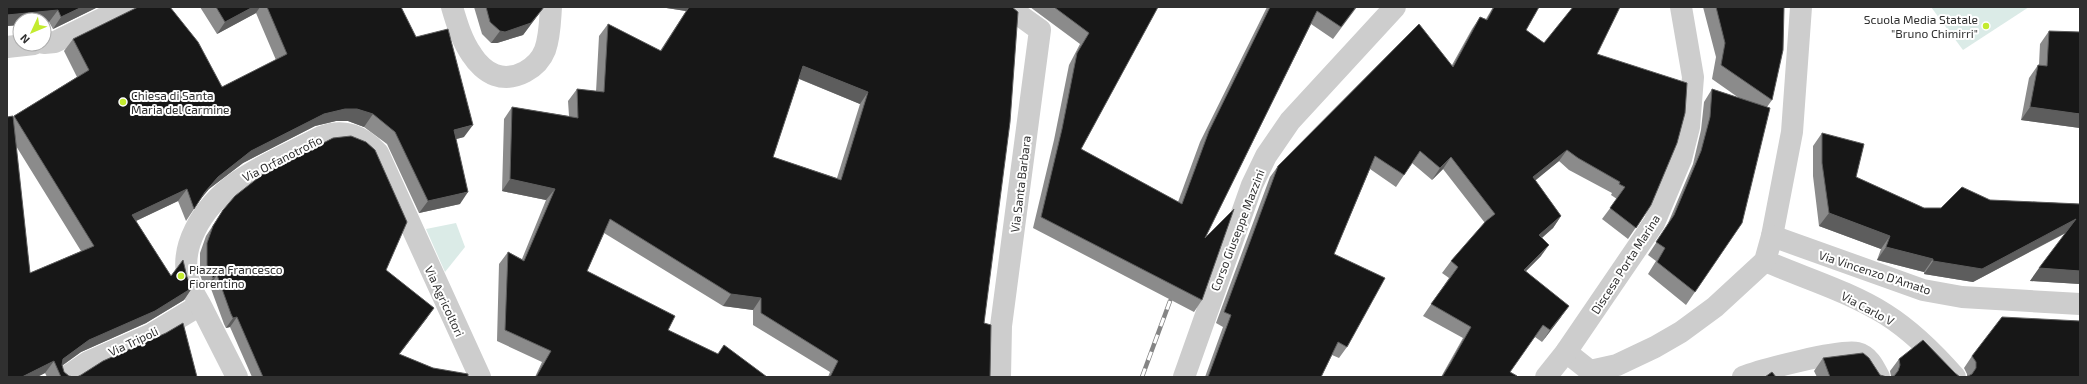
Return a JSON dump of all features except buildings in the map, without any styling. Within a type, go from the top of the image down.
[{"type":"street","points":[[52,42],[126,7]]},
{"type":"street","points":[[452,7],[459,31],[473,57],[484,68],[495,75],[505,77],[517,76],[528,71],[542,57],[550,30],[551,7]]},
{"type":"street","name":"Via Santa Barbara","points":[[1000,377],[1001,326],[1040,30],[1008,7]]},
{"type":"street","name":"Corso Giuseppe Mazzini","points":[[1184,377],[1252,185],[1266,156],[1290,121],[1395,7]]},
{"type":"street","name":"Discesa Porta Marina","points":[[1546,377],[1566,352],[1654,223],[1681,159],[1689,127],[1693,77],[1681,7]]},
{"type":"street","points":[[1566,352],[1597,374],[1617,365],[1680,332],[1715,307],[1764,262],[1772,236],[1792,132],[1801,7]]},
{"type":"street","name":"Via Orfanotrofio","points":[[200,305],[190,285],[186,269],[186,252],[200,220],[212,204],[226,189],[241,178],[331,134],[351,134],[360,137],[378,153],[411,224]]},
{"type":"street","name":"Via Agricoltori","points":[[411,224],[480,377]]},
{"type":"street","name":"Via Vincenzo D'Amato","points":[[1772,236],[1923,290],[1962,297],[2080,304]]},
{"type":"street","name":"Via Carlo V","points":[[1764,262],[1856,299],[1884,314],[1911,332],[1933,352],[1955,377]]},
{"type":"street","points":[[200,305],[237,377]]},
{"type":"street","name":"Via Tripoli","points":[[66,377],[88,362],[152,334],[200,305]]},
{"type":"street","points":[[1752,374],[1849,352],[1863,356],[1874,366],[1879,377]]},
{"type":"shaded area","points":[[1931,7],[2029,7],[1963,50]]},
{"type":"shaded area","points":[[456,223],[465,247],[445,272],[426,229]]},
{"type":"railway","points":[[1142,377],[1170,301]]},
{"type":"place","name":"Scuola Media Statale \"Bruno Chimirri\"","points":[[1986,26]]},
{"type":"place","name":"Chiesa di Santa Maria del Carmine","points":[[123,102]]},
{"type":"place","name":"Piazza Francesco Fiorentino","points":[[181,276]]}]
